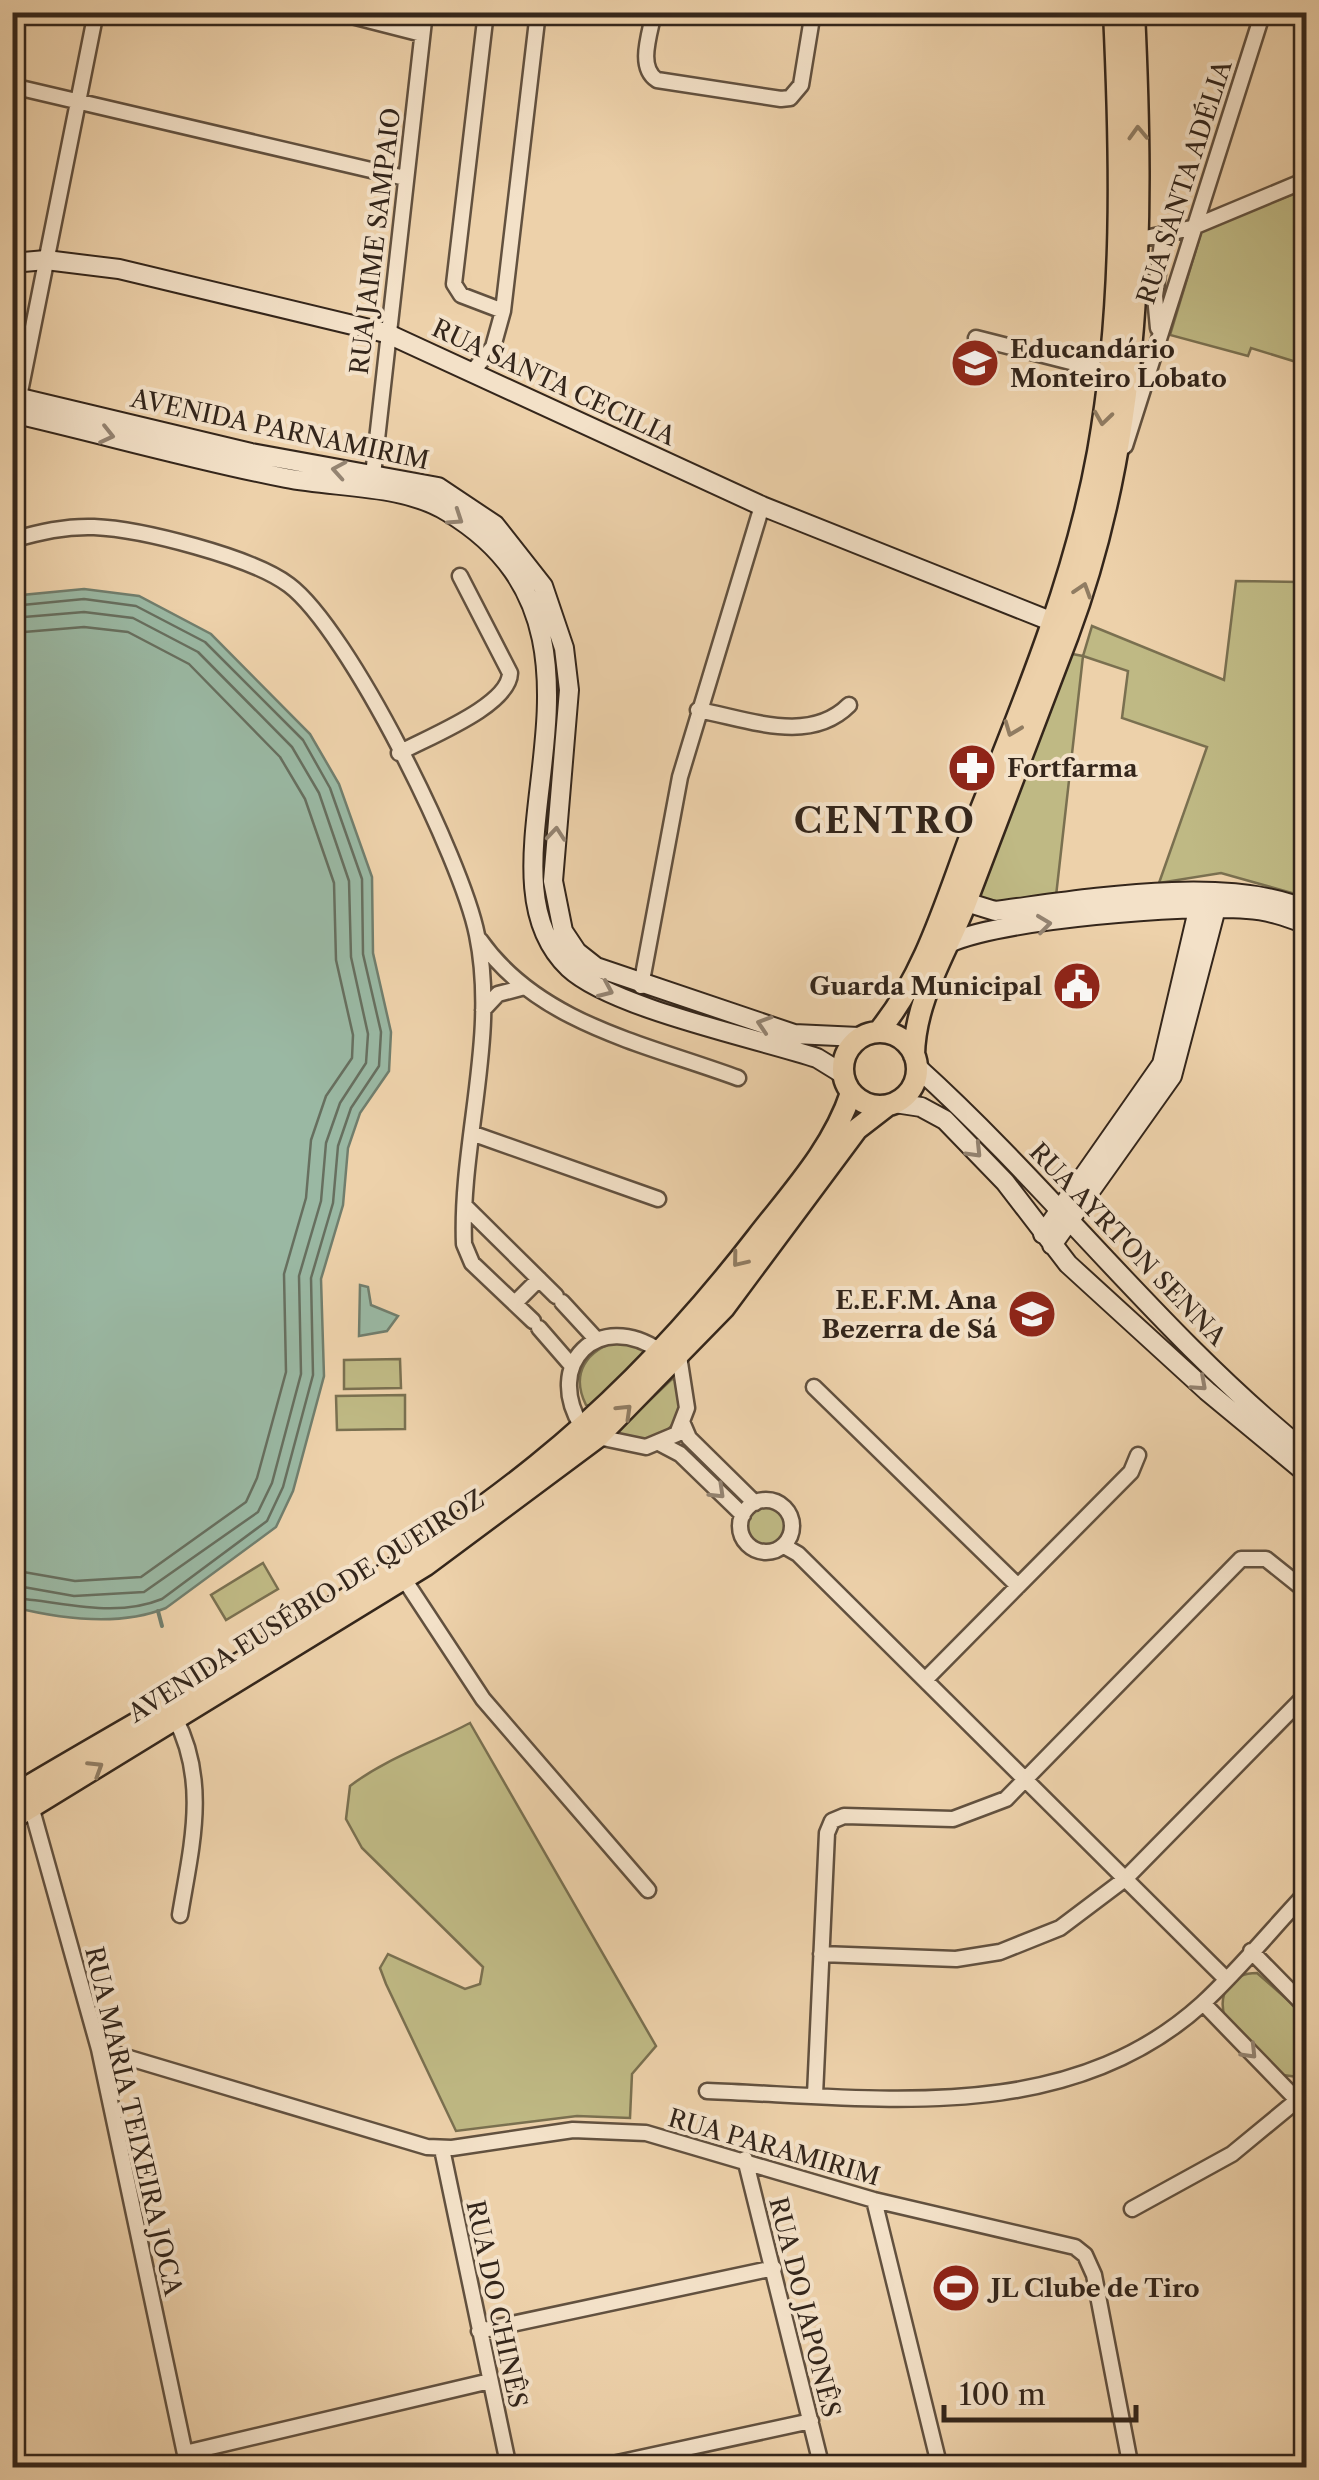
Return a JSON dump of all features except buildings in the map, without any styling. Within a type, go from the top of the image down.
[{"type":"main road","points":[[1114,12],[1131,236]]},
{"type":"main road","points":[[1128,280],[1084,518],[1054,622],[918,970],[869,1034],[846,1053],[847,1083],[868,1104],[891,1104],[911,1088],[918,1014],[966,902],[1068,634],[1112,479],[1129,390],[1134,12]]},
{"type":"main road","points":[[869,1034],[900,1037],[916,1061]]},
{"type":"main road","name":"AVENIDA EUSÉBIO DE QUEIROZ","points":[[670,1353],[838,1128],[847,1083]]},
{"type":"main road","name":"AVENIDA EUSÉBIO DE QUEIROZ","points":[[23,1798],[175,1718],[404,1579],[510,1507],[767,1255],[856,1129],[891,1104]]},
{"type":"main road","name":"AVENIDA EUSÉBIO DE QUEIROZ","points":[[12,1819],[23,1798],[451,1528],[590,1432]]},
{"type":"street","points":[[15,402],[96,12]]},
{"type":"street","points":[[336,12],[422,34]]},
{"type":"street","name":"RUA JAIME SAMPAIO","points":[[373,475],[425,12]]},
{"type":"street","points":[[486,12],[454,284],[461,295],[503,311]]},
{"type":"street","points":[[472,372],[493,347],[503,311],[538,12]]},
{"type":"street","points":[[654,12],[645,66],[649,75],[657,80],[780,100],[790,98],[802,85],[812,12]]},
{"type":"street","name":"RUA SANTA ADÉLIA","points":[[1112,479],[1262,12]]},
{"type":"street","points":[[12,86],[406,178]]},
{"type":"street","points":[[1131,236],[1163,235],[1191,228],[1306,180]]},
{"type":"street","points":[[1159,332],[1155,296],[1163,235]]},
{"type":"street","name":"RUA SANTA CECILIA","points":[[12,263],[46,260],[119,269],[386,333],[762,506],[1054,622]]},
{"type":"street","points":[[976,338],[1110,372]]},
{"type":"street","name":"AVENIDA PARNAMIRIM","points":[[15,402],[438,487],[470,506],[520,552],[543,586],[564,648],[569,690],[536,897],[548,940],[559,956],[606,993],[810,1037],[869,1034]]},
{"type":"street","name":"AVENIDA PARNAMIRIM","points":[[15,402],[284,477],[417,498],[467,525],[509,566],[537,620],[548,678],[555,910],[577,952],[596,968],[817,1058],[847,1083]]},
{"type":"street","points":[[641,986],[662,862],[698,710],[762,506]]},
{"type":"street","points":[[12,540],[57,528],[98,527],[257,566],[286,583],[330,629],[457,867],[478,936],[483,1010],[464,1234],[472,1262],[515,1302],[572,1366]]},
{"type":"street","points":[[399,752],[499,698],[510,682],[510,672],[460,576]]},
{"type":"street","points":[[698,710],[802,729],[835,719],[849,704]]},
{"type":"street","points":[[966,902],[995,911],[1275,898],[1306,910]]},
{"type":"street","points":[[1047,1240],[1068,1215],[1162,1064],[1210,900]]},
{"type":"street","points":[[949,944],[985,932],[1210,900],[1306,924]]},
{"type":"street","points":[[478,936],[521,988],[574,1018],[738,1078]]},
{"type":"street","points":[[483,1010],[498,994],[521,988]]},
{"type":"street","name":"RUA AYRTON SENNA","points":[[916,1061],[1211,1368],[1306,1452]]},
{"type":"street","name":"RUA AYRTON SENNA","points":[[891,1104],[920,1107],[945,1120],[1005,1182],[1047,1240],[1207,1391],[1306,1472]]},
{"type":"street","points":[[474,1134],[658,1199]]},
{"type":"street","points":[[466,1207],[597,1340]]},
{"type":"street","points":[[464,1234],[474,1226],[486,1226]]},
{"type":"street","points":[[515,1302],[539,1279]]},
{"type":"street","points":[[662,1444],[683,1424],[688,1408],[670,1353],[642,1338],[619,1334],[597,1340],[572,1366],[566,1387],[570,1409],[590,1432],[624,1446],[662,1444],[694,1468],[742,1515]]},
{"type":"street","points":[[814,1387],[1018,1586]]},
{"type":"street","points":[[683,1424],[689,1438],[754,1502]]},
{"type":"street","points":[[924,1680],[1131,1472],[1138,1454]]},
{"type":"street","points":[[694,1468],[707,1456]]},
{"type":"street","points":[[771,1500],[786,1508],[792,1531],[784,1546],[768,1552],[751,1547],[741,1532],[742,1515],[754,1502],[771,1500]]},
{"type":"street","points":[[784,1546],[798,1554],[1225,1978]]},
{"type":"street","points":[[815,2094],[827,1833],[832,1821],[844,1816],[939,1820],[966,1816],[1006,1799],[1241,1558],[1266,1559],[1306,1591]]},
{"type":"street","points":[[404,1579],[483,1699],[648,1890]]},
{"type":"street","points":[[821,1954],[934,1960],[1000,1952],[1060,1928],[1125,1879],[1306,1695]]},
{"type":"street","points":[[175,1718],[191,1757],[196,1806],[180,1915]]},
{"type":"street","name":"RUA MARIA TEIXEIRA JOCA","points":[[23,1798],[99,2049],[187,2460]]},
{"type":"street","points":[[707,2090],[960,2099],[1038,2087],[1136,2049],[1203,2003],[1306,1894]]},
{"type":"street","points":[[1251,1951],[1306,2007]]},
{"type":"street","points":[[1132,2208],[1232,2154],[1302,2097],[1203,2003]]},
{"type":"street","name":"RUA PARAMIRIM","points":[[99,2049],[442,2149],[597,2130],[646,2133],[745,2158],[874,2200],[1070,2246],[1085,2254],[1094,2275],[1130,2468]]},
{"type":"street","name":"RUA DO CHINÊS","points":[[442,2149],[509,2468]]},
{"type":"street","name":"RUA DO JAPONÊS","points":[[745,2158],[822,2468]]},
{"type":"street","points":[[874,2200],[940,2468]]},
{"type":"street","points":[[480,2331],[774,2268]]},
{"type":"street","points":[[187,2460],[490,2381]]},
{"type":"street","points":[[594,2468],[811,2421]]},
{"type":"shaded area","points":[[1306,189],[1306,365],[1251,348],[1248,356],[1170,335],[1202,230]]},
{"type":"shaded area","points":[[1306,536],[1306,897],[1221,873],[1159,883],[1207,747],[1122,718],[1128,671],[1083,656],[1092,626],[1224,680],[1236,581],[1300,582]]},
{"type":"shaded area","points":[[1067,653],[1083,656],[1056,896],[983,904],[974,893]]},
{"type":"shaded area","points":[[618,1341],[644,1348],[645,1353],[591,1406],[586,1405],[580,1383],[584,1364],[598,1350]]},
{"type":"shaded area","points":[[400,1359],[401,1388],[344,1389],[344,1360]]},
{"type":"shaded area","points":[[672,1379],[677,1380],[680,1400],[674,1423],[652,1442],[617,1435],[617,1431]]},
{"type":"shaded area","points":[[405,1395],[405,1429],[337,1430],[336,1396]]},
{"type":"shaded area","points":[[766,1505],[780,1511],[786,1525],[780,1539],[766,1545],[752,1539],[746,1525],[752,1511]]},
{"type":"shaded area","points":[[263,1563],[278,1589],[226,1620],[211,1595]]},
{"type":"shaded area","points":[[470,1723],[656,2046],[632,2074],[630,2118],[577,2116],[456,2131],[386,1984],[380,1968],[388,1954],[465,1989],[480,1984],[483,1967],[362,1848],[346,1819],[350,1786],[393,1760]]},
{"type":"shaded area","points":[[1257,1973],[1306,2016],[1306,2078],[1283,2075],[1225,2018],[1223,2000],[1228,1986],[1240,1977]]},
{"type":"water","points":[[84,589],[139,596],[211,634],[310,734],[339,784],[372,877],[373,953],[391,1032],[389,1071],[360,1113],[348,1148],[343,1205],[321,1279],[324,1376],[293,1491],[276,1527],[166,1608],[110,1619],[70,1618],[13,1607],[12,596]]},
{"type":"water","points":[[360,1285],[368,1287],[371,1305],[398,1316],[387,1331],[359,1336]]},
{"type":"waterway","points":[[158,1611],[162,1626]]},
{"type":"place","name":"Educandário Monteiro Lobato","points":[[975,363]]},
{"type":"place","name":"Fortfarma","points":[[972,768]]},
{"type":"place","name":"Guarda Municipal","points":[[1077,986]]},
{"type":"place","name":"E.E.F.M. Ana Bezerra de Sá","points":[[1032,1314]]},
{"type":"place","name":"JL Clube de Tiro","points":[[956,2288]]},
{"type":"district","name":"CENTRO","points":[[885,821]]}]
